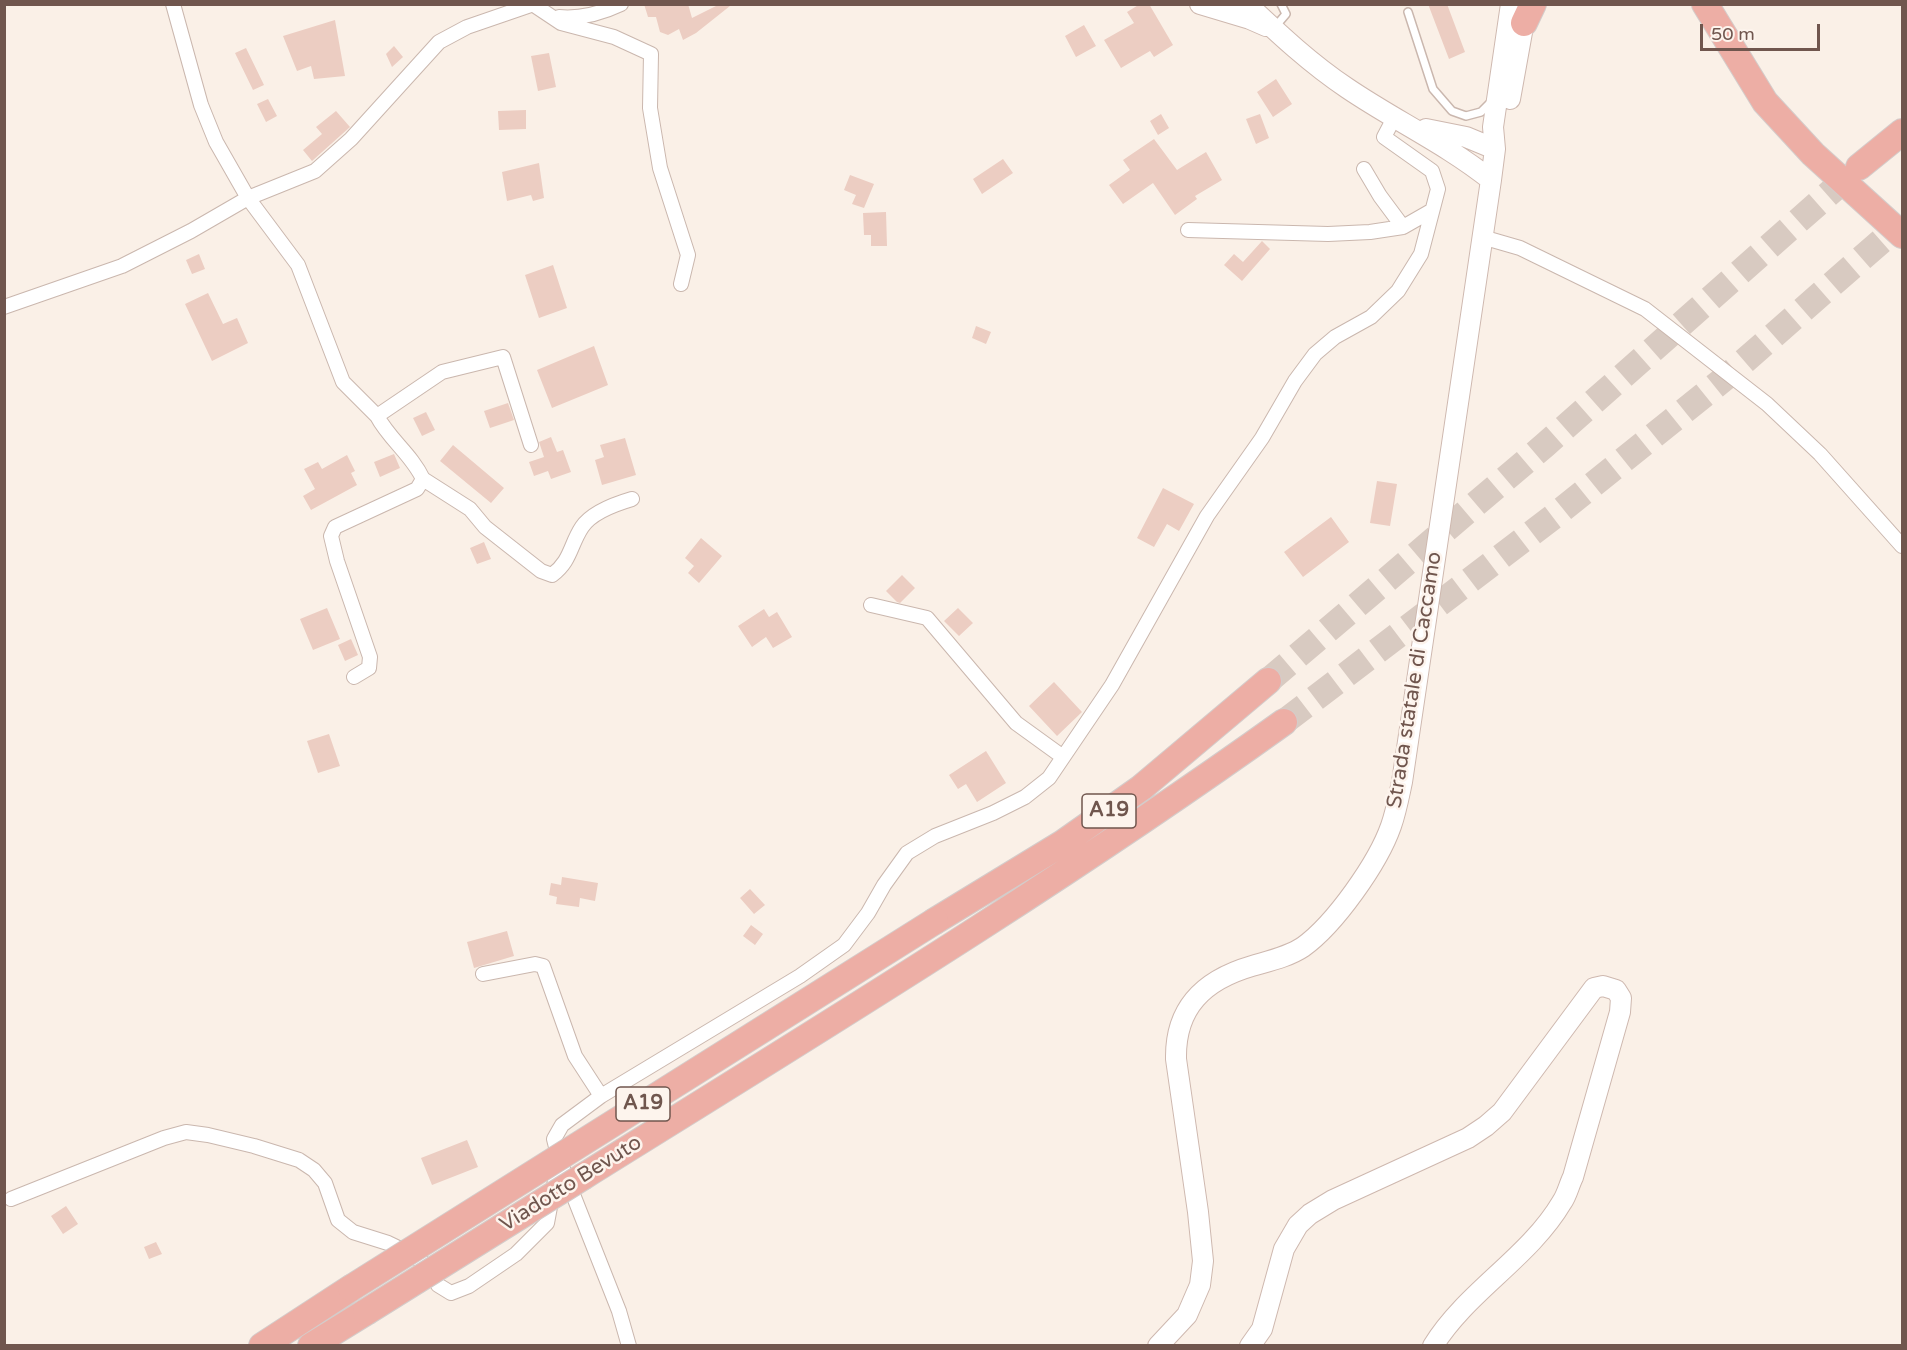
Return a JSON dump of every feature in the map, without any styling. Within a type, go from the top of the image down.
[{"type":"highway","points":[[1705,4],[1765,102],[1788,129],[1812,154],[1902,235]]},
{"type":"highway","points":[[1715,4],[1733,50]]},
{"type":"highway","points":[[1859,167],[1899,135]]},
{"type":"highway","name":"Viadotto Bevuto","points":[[262,1346],[935,921],[1063,843],[1141,788],[1268,681]]},
{"type":"highway","name":"Viadotto Bevuto","points":[[311,1346],[959,943],[1157,811],[1284,722]]},
{"type":"main road","points":[[1200,4],[1251,19],[1274,29]]},
{"type":"main road","points":[[1247,4],[1345,87],[1464,158],[1491,180]]},
{"type":"main road","name":"Strada statale di Caccamo","points":[[1158,1346],[1187,1315],[1200,1285],[1203,1261],[1176,1059],[1175,1040],[1181,1022],[1188,1007],[1212,982],[1302,948],[1320,932],[1376,860],[1391,826],[1402,782],[1491,180],[1495,149],[1493,127],[1498,95],[1524,9]]},
{"type":"main road","name":"Strada statale di Caccamo","points":[[1495,149],[1505,128],[1524,9]]},
{"type":"main road","points":[[1402,121],[1466,137],[1495,149]]},
{"type":"main road","points":[[1466,137],[1482,133],[1493,127]]},
{"type":"main road","points":[[1464,158],[1479,159],[1495,149]]},
{"type":"main road","points":[[1250,1346],[1262,1329],[1284,1249],[1298,1225],[1310,1214],[1333,1200],[1468,1138],[1486,1126],[1516,1094],[1594,988],[1602,986],[1616,990],[1622,998],[1620,1012],[1573,1177],[1563,1201],[1551,1220],[1461,1312],[1433,1346]]},
{"type":"street","points":[[173,4],[201,105],[216,141],[248,198],[298,265],[343,382],[377,416],[384,430],[419,468],[423,478],[470,510],[485,527],[541,571],[552,575],[563,567],[583,525],[613,504],[632,499]]},
{"type":"street","points":[[553,16],[568,18],[603,12],[621,4]]},
{"type":"street","points":[[4,307],[122,266],[191,231],[248,198],[315,171],[351,139],[439,42],[467,27],[534,5],[561,23],[615,37],[651,54],[650,108],[660,168],[688,255],[681,284]]},
{"type":"street","points":[[629,1346],[619,1311],[559,1159],[554,1139],[562,1125],[601,1095],[800,976],[844,945],[907,854],[935,836],[993,813],[1025,797],[1049,778],[1112,685],[1208,516],[1262,438],[1295,381],[1321,348],[1335,337],[1371,317],[1398,291],[1421,254],[1438,189],[1432,171],[1384,137],[1402,121]]},
{"type":"street","points":[[1364,169],[1403,227]]},
{"type":"street","points":[[1188,230],[1328,234],[1370,232],[1403,227],[1431,211]]},
{"type":"street","points":[[1482,237],[1520,248],[1645,309],[1767,404],[1820,454],[1902,546]]},
{"type":"street","points":[[377,416],[442,372],[503,357],[531,445]]},
{"type":"street","points":[[354,677],[369,668],[370,657],[337,561],[332,536],[335,527],[417,489],[423,478]]},
{"type":"street","points":[[871,605],[927,618],[1016,723],[1063,758]]},
{"type":"street","points":[[483,974],[535,964],[543,966],[575,1056],[601,1095]]},
{"type":"street","points":[[11,1199],[164,1138],[186,1132],[208,1135],[299,1160],[314,1170],[325,1183],[338,1220],[353,1232],[388,1243],[413,1255],[427,1266],[438,1285],[452,1293],[469,1286],[516,1254],[548,1223],[559,1159]]},
{"type":"lane","points":[[1274,29],[1286,15],[1281,4]]},
{"type":"lane","points":[[1408,12],[1433,88],[1452,111],[1466,116],[1481,112],[1498,95]]},
{"type":"building","points":[[644,4],[688,4],[692,18],[720,4],[730,6],[696,33],[683,40],[679,29],[668,35],[660,32],[656,17],[648,17]]},
{"type":"building","points":[[1140,4],[1149,4],[1173,45],[1154,57],[1150,51],[1121,68],[1104,40],[1134,23],[1127,12]]},
{"type":"building","points":[[1428,4],[1447,4],[1465,52],[1449,59]]},
{"type":"building","points":[[335,20],[345,76],[314,79],[311,66],[297,71],[283,36]]},
{"type":"building","points":[[1084,25],[1096,46],[1076,57],[1065,36]]},
{"type":"building","points":[[394,46],[403,57],[392,67],[386,54]]},
{"type":"building","points":[[246,48],[264,85],[253,90],[235,53]]},
{"type":"building","points":[[549,53],[556,87],[538,91],[531,56]]},
{"type":"building","points":[[1276,79],[1292,104],[1273,117],[1257,92]]},
{"type":"building","points":[[268,99],[277,116],[266,122],[257,104]]},
{"type":"building","points":[[526,110],[526,129],[499,130],[498,111]]},
{"type":"building","points":[[336,111],[350,127],[312,161],[303,150],[322,134],[316,127]]},
{"type":"building","points":[[1161,114],[1169,128],[1158,135],[1150,121]]},
{"type":"building","points":[[1260,114],[1269,138],[1256,144],[1246,119]]},
{"type":"building","points":[[1154,139],[1177,170],[1206,152],[1222,180],[1195,196],[1197,199],[1175,215],[1153,183],[1123,204],[1109,185],[1130,170],[1123,160]]},
{"type":"building","points":[[1003,159],[1013,173],[982,194],[973,179]]},
{"type":"building","points":[[539,163],[544,198],[533,201],[531,195],[507,201],[502,172]]},
{"type":"building","points":[[850,175],[874,184],[864,208],[852,204],[856,195],[844,190]]},
{"type":"building","points":[[886,212],[887,246],[871,246],[871,235],[864,235],[863,213]]},
{"type":"building","points":[[1262,241],[1270,249],[1242,281],[1224,265],[1234,254],[1243,262]]},
{"type":"building","points":[[199,254],[205,269],[192,274],[186,260]]},
{"type":"building","points":[[553,265],[567,308],[539,318],[525,275]]},
{"type":"building","points":[[208,293],[223,324],[237,318],[248,343],[212,361],[185,304]]},
{"type":"building","points":[[976,326],[991,332],[986,344],[972,338]]},
{"type":"building","points":[[594,346],[608,385],[552,408],[537,370]]},
{"type":"building","points":[[508,403],[514,420],[490,428],[484,411]]},
{"type":"building","points":[[426,412],[435,430],[422,436],[413,418]]},
{"type":"building","points":[[551,437],[557,452],[563,450],[571,472],[551,479],[548,471],[534,476],[529,462],[544,457],[539,442]]},
{"type":"building","points":[[625,438],[636,475],[602,485],[595,460],[604,457],[600,445]]},
{"type":"building","points":[[453,445],[504,488],[491,503],[440,461]]},
{"type":"building","points":[[394,454],[400,468],[380,477],[374,462]]},
{"type":"building","points":[[347,455],[355,471],[351,473],[357,485],[311,510],[303,496],[315,489],[304,469],[318,462],[322,469]]},
{"type":"building","points":[[1377,481],[1397,484],[1390,526],[1370,523]]},
{"type":"building","points":[[1163,488],[1194,504],[1179,531],[1167,524],[1154,547],[1137,538]]},
{"type":"building","points":[[1331,517],[1349,542],[1303,577],[1284,552]]},
{"type":"building","points":[[701,538],[722,556],[699,583],[688,573],[694,566],[685,558]]},
{"type":"building","points":[[484,542],[491,559],[477,564],[470,548]]},
{"type":"building","points":[[902,575],[915,588],[900,603],[886,591]]},
{"type":"building","points":[[327,608],[340,639],[313,650],[300,619]]},
{"type":"building","points":[[958,608],[973,623],[959,636],[944,621]]},
{"type":"building","points":[[764,609],[769,617],[777,612],[792,637],[773,648],[766,637],[752,647],[738,626]]},
{"type":"building","points":[[351,639],[358,655],[345,661],[338,645]]},
{"type":"building","points":[[1054,682],[1082,712],[1057,736],[1029,706]]},
{"type":"building","points":[[329,734],[340,766],[318,773],[307,741]]},
{"type":"building","points":[[986,751],[1006,783],[977,802],[966,784],[958,789],[949,775]]},
{"type":"building","points":[[562,877],[598,883],[595,901],[580,898],[579,907],[556,904],[557,897],[549,895],[551,883],[561,885]]},
{"type":"building","points":[[750,889],[765,905],[754,914],[740,898]]},
{"type":"building","points":[[751,925],[763,934],[755,945],[743,936]]},
{"type":"building","points":[[507,931],[514,956],[474,968],[467,942]]},
{"type":"building","points":[[467,1140],[478,1167],[432,1185],[421,1158]]},
{"type":"building","points":[[66,1206],[78,1224],[63,1234],[51,1216]]},
{"type":"building","points":[[156,1242],[162,1254],[149,1259],[144,1247]]},
{"type":"tunnel","points":[[1268,681],[1545,445],[1859,167]]},
{"type":"tunnel","points":[[1284,722],[1553,517],[1725,378],[1902,223]]}]
